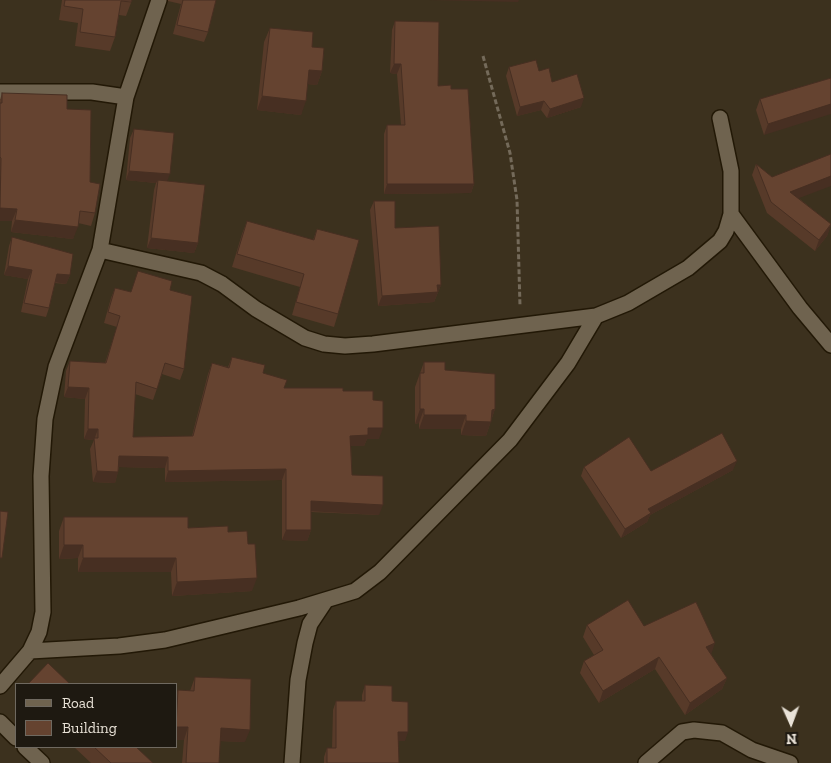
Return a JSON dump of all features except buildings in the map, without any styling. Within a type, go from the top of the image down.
[{"type":"street","points":[[0,686],[30,652],[39,632],[43,612],[41,476],[45,419],[56,367],[100,250],[126,97],[159,0]]},
{"type":"street","points":[[0,92],[92,92],[126,97]]},
{"type":"street","points":[[100,250],[201,274],[222,284],[256,309],[305,338],[324,344],[345,346],[373,344],[596,316],[628,303],[688,268],[720,241],[726,231],[731,214],[731,171],[720,118]]},
{"type":"street","points":[[731,214],[800,308],[831,346]]},
{"type":"street","points":[[30,652],[120,646],[204,633],[326,600],[354,590],[380,572],[510,440],[568,363],[596,316]]},
{"type":"street","points":[[292,763],[298,680],[305,643],[310,624],[326,600]]},
{"type":"street","points":[[0,722],[15,737]]},
{"type":"street","points":[[646,763],[682,732],[705,730],[722,733],[752,750],[790,763]]},
{"type":"street","points":[[26,748],[42,763]]},
{"type":"path","points":[[483,56],[510,154],[518,200],[521,326]]}]
